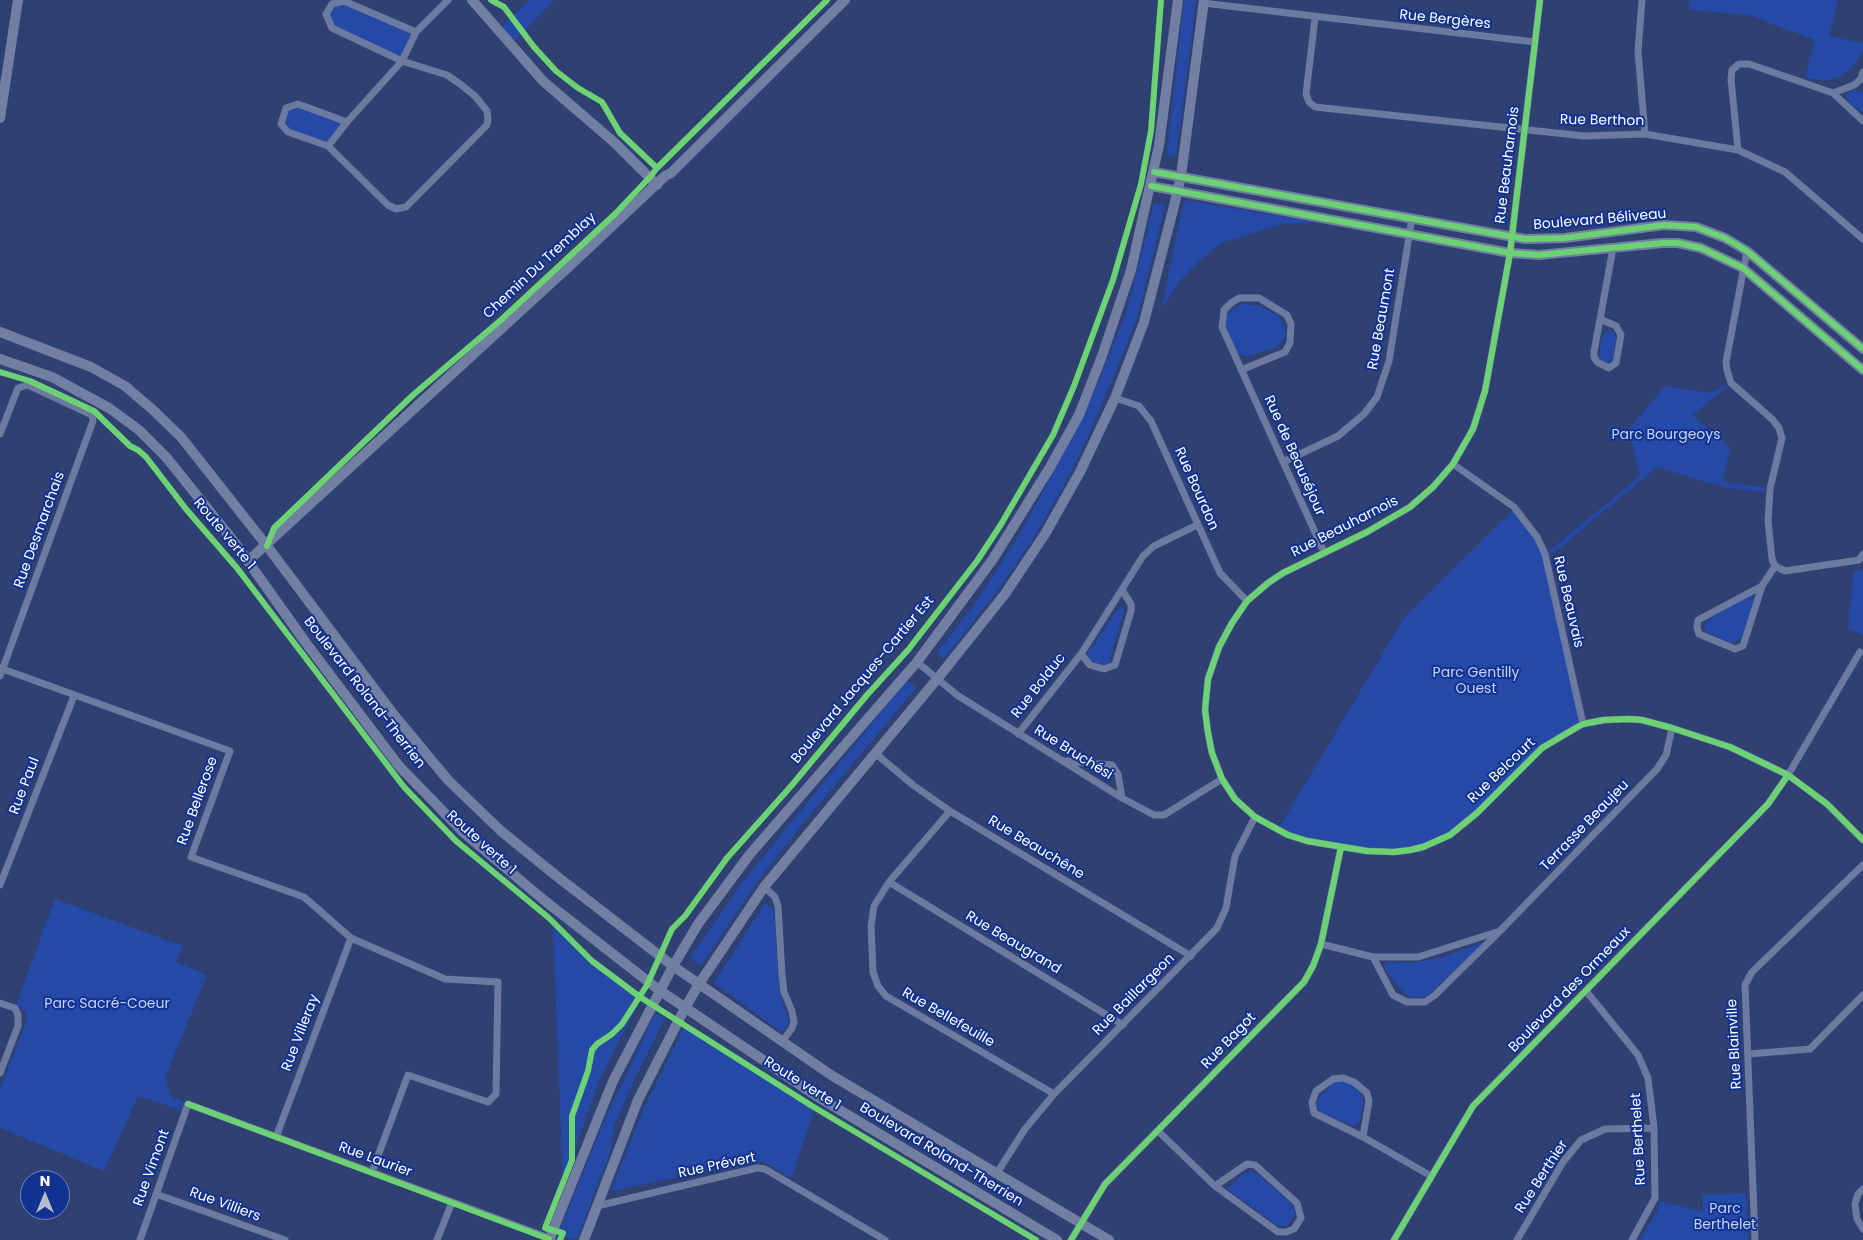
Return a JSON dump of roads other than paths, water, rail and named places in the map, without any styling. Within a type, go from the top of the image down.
[{"type":"main road","points":[[0,118],[18,0]]},
{"type":"main road","points":[[472,0],[543,81],[615,143],[657,184]]},
{"type":"main road","name":"Chemin Du Tremblay","points":[[248,561],[267,546],[671,173],[845,0]]},
{"type":"main road","name":"Boulevard Jacques-Cartier Est","points":[[550,1240],[613,1081],[660,990],[698,924],[750,854],[917,662],[993,559],[1049,469],[1079,415],[1102,356],[1131,270],[1154,172],[1166,100],[1178,0]]},
{"type":"main road","points":[[584,1240],[638,1100],[699,984],[764,887],[938,678],[1005,594],[1044,534],[1080,472],[1115,398],[1144,322],[1181,176],[1203,2]]},
{"type":"main road","name":"Boulevard Béliveau","points":[[1154,172],[1525,239],[1565,238],[1664,225],[1696,228],[1725,238],[1748,251],[1863,349]]},
{"type":"main road","name":"Boulevard Béliveau","points":[[1151,186],[1510,253],[1539,255],[1678,243],[1701,248],[1743,268],[1863,370]]},
{"type":"main road","name":"Boulevard Roland-Therrien","points":[[0,332],[91,368],[125,386],[181,437],[267,546],[394,715],[448,780],[501,831],[673,966],[831,1075],[1109,1240]]},
{"type":"main road","name":"Boulevard Roland-Therrien","points":[[0,359],[52,377],[75,388],[109,408],[140,430],[166,457],[248,561],[312,650],[408,775],[472,839],[545,901],[685,1008],[818,1097],[1057,1240]]},
{"type":"street","points":[[328,146],[346,122],[402,61],[416,32],[448,0]]},
{"type":"street","name":"Rue Beauharnois","points":[[1255,817],[1235,799],[1222,779],[1212,753],[1205,710],[1208,679],[1219,647],[1247,601],[1268,583],[1283,573],[1367,532],[1410,507],[1433,487],[1453,464],[1473,429],[1485,391],[1510,253],[1540,0]]},
{"type":"street","points":[[1642,0],[1638,51],[1644,134]]},
{"type":"street","points":[[346,122],[298,104],[286,108],[281,124],[288,132],[328,146],[388,206],[396,209],[406,207],[487,125],[487,111],[475,96],[447,75],[402,61],[332,28],[326,14],[332,4],[344,1],[416,32]]},
{"type":"street","name":"Rue Bergères","points":[[1203,2],[1315,18],[1535,42]]},
{"type":"street","name":"Rue Berthon","points":[[1315,18],[1306,94],[1309,102],[1315,108],[1584,136],[1644,134],[1738,150],[1785,172],[1863,239]]},
{"type":"street","points":[[1738,150],[1731,79],[1732,70],[1739,64],[1748,64],[1833,93],[1863,121]]},
{"type":"street","points":[[1833,93],[1854,85],[1862,78]]},
{"type":"street","name":"Rue Beaumont","points":[[1283,462],[1338,436],[1364,414],[1377,397],[1389,361],[1412,218]]},
{"type":"street","points":[[1600,319],[1616,326],[1621,335],[1616,364],[1609,368],[1597,362],[1594,357],[1600,319],[1612,248]]},
{"type":"street","points":[[1748,251],[1743,268],[1726,370],[1731,382],[1772,419],[1782,438],[1770,489],[1768,520],[1772,559],[1775,566],[1785,571],[1859,560],[1863,554]]},
{"type":"street","name":"Rue de Beauséjour","points":[[1241,370],[1285,352],[1290,343],[1291,324],[1287,316],[1260,298],[1239,298],[1224,310],[1221,318],[1222,327],[1241,370],[1324,552]]},
{"type":"street","name":"Rue Desmarchais","points":[[0,434],[18,388],[28,385],[92,415],[94,421],[1,671]]},
{"type":"street","name":"Rue Bourdon","points":[[1115,398],[1139,406],[1151,421],[1220,573],[1247,601]]},
{"type":"street","name":"Rue Beauvais","points":[[1453,464],[1514,506],[1536,537],[1545,554],[1583,724]]},
{"type":"street","name":"Rue Bolduc","points":[[1018,734],[1080,654],[1144,556],[1154,546],[1197,525]]},
{"type":"street","points":[[1762,586],[1698,620],[1699,634],[1735,649],[1743,646],[1762,586],[1775,566]]},
{"type":"street","name":"Rue Bolduc","points":[[1080,654],[1090,665],[1104,669],[1115,665],[1131,611],[1130,604],[1122,590]]},
{"type":"street","name":"Boulevard des Ormeaux","points":[[1394,1240],[1473,1106],[1768,804],[1788,775],[1860,652]]},
{"type":"street","name":"Rue Bruchési","points":[[917,662],[957,695],[1122,798],[1154,815],[1164,815],[1222,779]]},
{"type":"street","name":"Rue Bellerose","points":[[1,671],[230,751],[191,857],[304,897],[351,938],[445,979],[498,982],[496,1094],[488,1102],[408,1075],[372,1172]]},
{"type":"street","name":"Rue Paul","points":[[0,885],[74,696]]},
{"type":"street","name":"Rue Belcourt","points":[[1255,817],[1288,836],[1341,847],[1367,851],[1394,852],[1422,846],[1450,835],[1477,813],[1542,748],[1583,724],[1604,720],[1628,719],[1642,720],[1672,728],[1730,747],[1788,775],[1827,804],[1863,840]]},
{"type":"street","name":"Terrasse Beaujeu","points":[[1373,957],[1393,995],[1407,1002],[1425,1002],[1435,995],[1658,769],[1666,755],[1672,728]]},
{"type":"street","name":"Rue Beauchêne","points":[[875,753],[913,785],[950,811],[1191,956]]},
{"type":"street","points":[[1062,761],[1112,765],[1118,774],[1122,798]]},
{"type":"street","name":"Rue Bellefeuille","points":[[950,811],[889,882],[874,906],[871,926],[873,972],[878,986],[886,996],[1054,1094]]},
{"type":"street","name":"Rue Baillargeon","points":[[997,1173],[1024,1129],[1054,1094],[1217,928],[1226,908],[1236,856],[1255,817]]},
{"type":"street","name":"Rue Bagot","points":[[1071,1240],[1105,1184],[1304,982],[1313,966],[1321,944],[1341,847]]},
{"type":"street","name":"Rue Blainville","points":[[1755,1240],[1745,985],[1752,972],[1863,865]]},
{"type":"street","name":"Rue Beaugrand","points":[[889,882],[1123,1025]]},
{"type":"street","points":[[764,887],[775,897],[778,906],[784,992],[792,1011],[794,1022],[782,1042]]},
{"type":"street","name":"Terrasse Beaujeu","points":[[1321,944],[1373,957],[1418,957],[1500,931]]},
{"type":"street","name":"Rue Villeray","points":[[276,1137],[351,938]]},
{"type":"street","name":"Rue Berthelet","points":[[1586,991],[1638,1055],[1648,1078],[1654,1128],[1655,1198],[1632,1240]]},
{"type":"street","points":[[1748,1054],[1810,1049],[1863,995]]},
{"type":"street","points":[[0,1003],[15,1008],[18,1015],[18,1026],[0,1073]]},
{"type":"street","points":[[1363,1137],[1369,1101],[1367,1093],[1354,1082],[1343,1078],[1333,1079],[1316,1091],[1312,1102],[1314,1113],[1363,1137],[1431,1176]]},
{"type":"street","name":"Rue Laurier","points":[[188,1104],[550,1240]]},
{"type":"street","name":"Rue Vimont","points":[[140,1240],[188,1104]]},
{"type":"street","name":"Rue Berthier","points":[[1517,1240],[1563,1162],[1581,1140],[1605,1130],[1654,1128]]},
{"type":"street","points":[[1158,1131],[1215,1186],[1278,1232],[1286,1232],[1294,1228],[1301,1218],[1297,1203],[1255,1165],[1246,1164],[1215,1186]]},
{"type":"street","name":"Rue Prévert","points":[[597,1206],[757,1168],[765,1169],[885,1240]]},
{"type":"street","points":[[1863,1189],[1858,1194],[1855,1204],[1857,1219],[1863,1228]]},
{"type":"street","name":"Rue Villiers","points":[[156,1194],[285,1240]]},
{"type":"street","points":[[437,1240],[452,1202]]},
{"type":"park label","name":"Parc Bourgeoys","points":[[1666,435]]},
{"type":"park label","name":"Parc Gentilly Ouest","points":[[1476,682]]},
{"type":"park label","name":"Parc Sacré-Coeur","points":[[107,1004]]},
{"type":"park label","name":"Parc Berthelet","points":[[1725,1218]]}]
